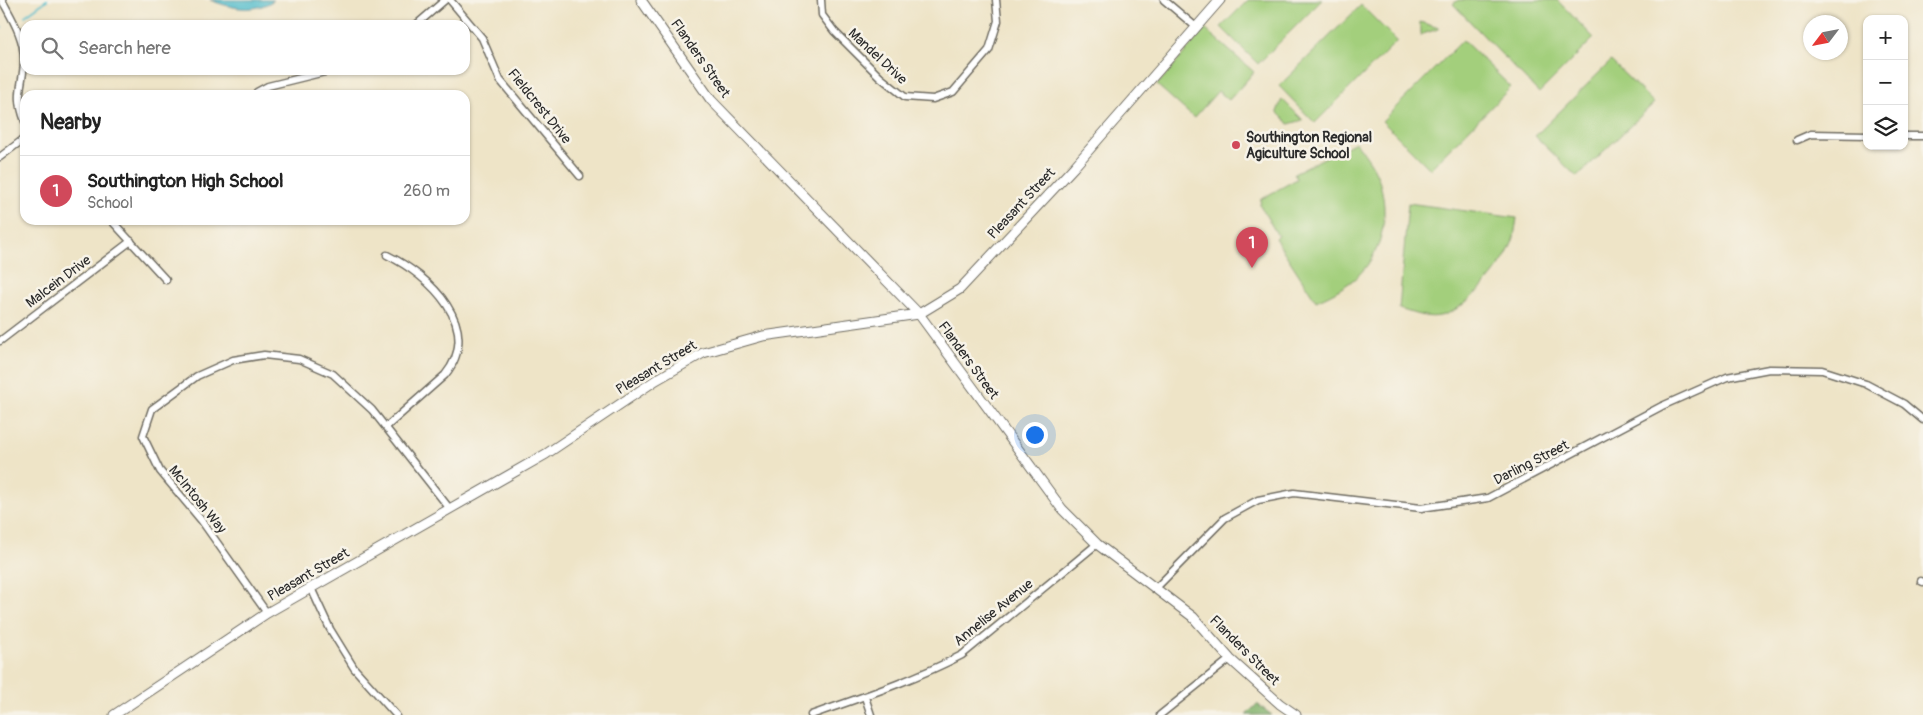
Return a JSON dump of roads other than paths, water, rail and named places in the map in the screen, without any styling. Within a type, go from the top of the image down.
[{"type":"street","points":[[2,0],[20,37]]},
{"type":"street","points":[[422,20],[445,0]]},
{"type":"street","name":"Fieldcrest Drive","points":[[450,0],[467,20]]},
{"type":"street","name":"Flanders Street","points":[[642,0],[711,100],[919,314],[1062,510],[1097,544],[1193,617],[1230,659],[1280,704],[1296,715]]},
{"type":"street","name":"Mandel Drive","points":[[821,0],[822,15],[834,31],[880,77],[905,98],[933,99],[953,92],[989,50],[998,21],[996,0]]},
{"type":"street","points":[[1164,0],[1196,27]]},
{"type":"street","name":"Pleasant Street","points":[[114,715],[267,613],[546,454],[656,380],[703,353],[763,336],[919,314],[960,289],[1074,167],[1220,0]]},
{"type":"street","name":"Fieldcrest Drive","points":[[470,24],[482,38],[500,80],[580,176]]},
{"type":"street","points":[[20,97],[22,75]]},
{"type":"street","points":[[261,90],[268,86],[313,75]]},
{"type":"street","points":[[1797,140],[1811,134],[1863,135]]},
{"type":"street","points":[[1908,136],[1923,136]]},
{"type":"street","points":[[0,157],[20,142]]},
{"type":"street","points":[[116,225],[166,280]]},
{"type":"street","name":"Malcein Drive","points":[[0,341],[131,241]]},
{"type":"street","points":[[386,427],[445,375],[453,366],[460,346],[458,329],[441,295],[407,265],[388,255]]},
{"type":"street","name":"McIntosh Way","points":[[267,613],[202,520],[160,471],[142,436],[152,409],[197,376],[233,360],[264,355],[299,359],[334,374],[372,410],[450,509]]},
{"type":"street","name":"Darling Street","points":[[1156,588],[1225,518],[1258,500],[1294,493],[1421,508],[1488,498],[1662,406],[1727,377],[1769,369],[1822,370],[1866,384],[1904,404],[1923,420]]},
{"type":"street","name":"Annelise Avenue","points":[[811,715],[942,666],[962,655],[1097,544]]},
{"type":"street","points":[[311,588],[330,629],[354,668],[396,715]]},
{"type":"street","points":[[1160,715],[1230,659]]},
{"type":"street","points":[[865,696],[871,715]]},
{"type":"water","points":[[210,0],[274,0],[259,7],[242,8]]},
{"type":"waterway","points":[[25,16],[47,0]]},
{"type":"place","name":"Southington Regional Agiculture School","points":[[1236,145]]},
{"type":"place","name":"Southington High School","points":[[1252,268]]}]
